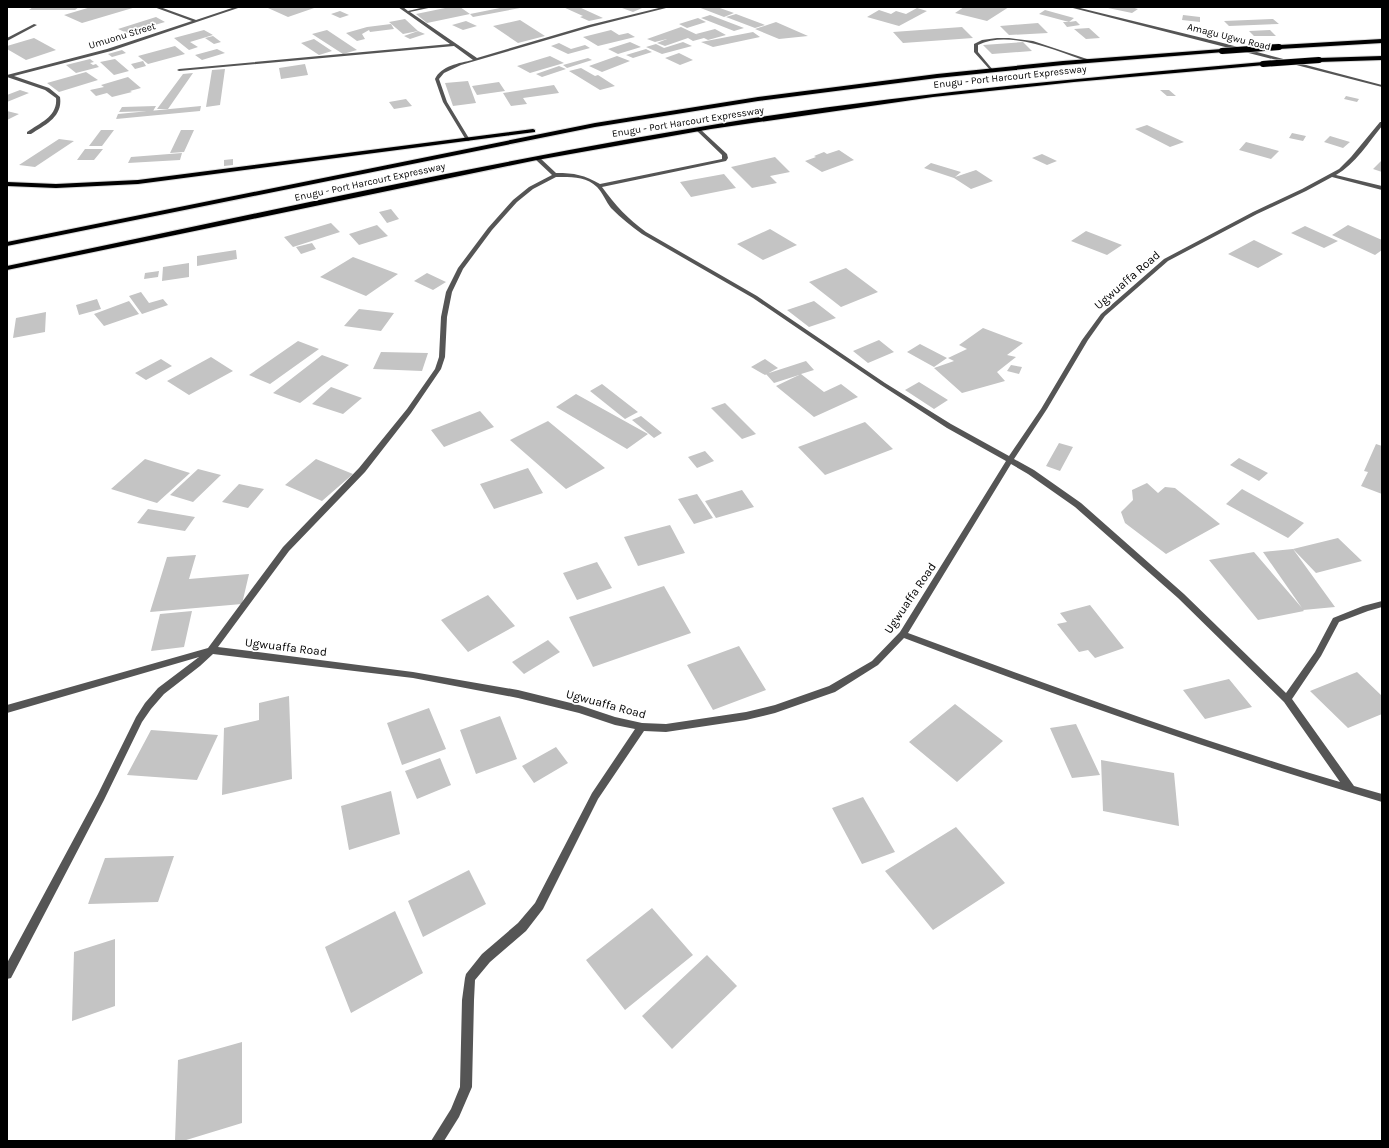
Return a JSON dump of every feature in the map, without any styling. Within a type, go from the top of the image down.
[{"type":"highway","name":"Enugu - Port Harcourt Expressway","points":[[7,244],[596,125],[758,99],[991,70],[1222,51],[1382,41]]},
{"type":"highway","name":"Enugu - Port Harcourt Expressway","points":[[7,268],[537,158],[698,130],[885,101],[1133,74],[1319,60],[1382,58]]},
{"type":"highway","points":[[7,184],[27,186],[73,186],[138,182],[521,132],[596,125]]},
{"type":"street","points":[[156,7],[196,21]]},
{"type":"street","name":"Umuonu Street","points":[[8,76],[109,50],[239,7]]},
{"type":"street","points":[[400,7],[476,60]]},
{"type":"street","points":[[407,12],[431,7]]},
{"type":"street","points":[[468,140],[445,102],[437,79],[438,75],[443,71],[590,26],[668,7]]},
{"type":"street","name":"Amagu Ugwu Road","points":[[1071,7],[1218,43],[1382,86]]},
{"type":"street","points":[[7,40],[35,25]]},
{"type":"street","points":[[991,70],[976,52],[976,44],[980,42],[1021,39],[1091,61]]},
{"type":"street","points":[[179,70],[455,45]]},
{"type":"street","name":"Umuonu Street","points":[[8,76],[46,89],[58,97],[59,104],[53,117],[29,133]]},
{"type":"street","name":"Ugwuaffa Road","points":[[211,650],[413,675],[518,694],[642,727],[666,728],[746,716],[808,698],[832,689],[875,663],[903,634],[1009,461],[1044,409],[1085,340],[1104,315],[1128,292],[1166,260],[1255,213],[1332,175],[1353,158],[1382,123]]},
{"type":"street","points":[[599,186],[724,160],[724,155],[698,130]]},
{"type":"street","points":[[537,158],[555,175]]},
{"type":"street","points":[[7,974],[102,797],[139,720],[148,706],[161,691],[197,664],[211,650],[286,549],[362,470],[409,411],[438,369],[442,357],[444,317],[448,298],[460,269],[490,229],[515,201],[531,188],[555,175],[574,175],[586,178],[599,186],[612,205],[629,222],[644,233],[755,298],[949,426],[1055,488],[1078,505],[1181,596],[1287,699],[1350,789]]},
{"type":"street","points":[[1332,175],[1382,188]]},
{"type":"street","points":[[1287,699],[1318,654],[1336,620],[1366,608],[1382,604]]},
{"type":"street","points":[[903,634],[980,663],[1220,748],[1382,798]]},
{"type":"street","points":[[7,709],[211,650]]},
{"type":"street","points":[[437,1141],[455,1113],[466,1087],[470,978],[486,958],[522,927],[539,906],[595,796],[642,727]]},
{"type":"building","points":[[33,7],[79,7],[75,10],[29,10]]},
{"type":"building","points":[[91,7],[136,7],[82,23],[64,15]]},
{"type":"building","points":[[317,7],[288,17],[268,8]]},
{"type":"building","points":[[450,7],[460,7],[470,14],[427,23],[416,14]]},
{"type":"building","points":[[505,7],[520,8],[473,17],[470,14]]},
{"type":"building","points":[[563,7],[579,7],[603,18],[589,21],[580,17],[583,16]]},
{"type":"building","points":[[698,7],[717,7],[734,13],[724,17]]},
{"type":"building","points":[[964,7],[1009,7],[987,21],[955,13]]},
{"type":"building","points":[[1131,7],[1138,9],[1132,13],[1108,8]]},
{"type":"building","points":[[622,8],[642,8],[633,12]]},
{"type":"building","points":[[917,8],[927,11],[899,26],[867,17],[879,10],[891,14],[896,11],[906,14]]},
{"type":"building","points":[[1045,10],[1074,18],[1069,22],[1039,14]]},
{"type":"building","points":[[340,11],[349,15],[340,18],[331,14]]},
{"type":"building","points":[[736,14],[765,25],[755,28],[726,17]]},
{"type":"building","points":[[710,15],[744,28],[734,31],[701,18]]},
{"type":"building","points":[[1183,15],[1200,17],[1200,22],[1182,20]]},
{"type":"building","points":[[156,17],[165,22],[127,33],[118,29]]},
{"type":"building","points":[[698,18],[706,22],[687,28],[679,24]]},
{"type":"building","points":[[405,19],[418,31],[403,34],[389,22]]},
{"type":"building","points":[[1273,19],[1279,24],[1229,26],[1224,21]]},
{"type":"building","points":[[520,20],[545,36],[518,43],[493,26]]},
{"type":"building","points":[[466,21],[477,26],[463,30],[452,25]]},
{"type":"building","points":[[1076,21],[1080,25],[1067,27],[1063,22]]},
{"type":"building","points":[[776,22],[808,36],[779,39],[755,29]]},
{"type":"building","points":[[1038,23],[1048,33],[1009,35],[1000,26]]},
{"type":"building","points":[[391,24],[394,29],[370,32],[369,30],[362,34],[365,39],[357,41],[346,33],[367,27]]},
{"type":"building","points":[[681,27],[702,37],[696,34],[715,29],[726,35],[708,40],[704,38],[693,41],[688,38],[665,46],[657,43],[667,39],[655,42],[647,39]]},
{"type":"building","points":[[962,27],[973,38],[903,43],[893,32]]},
{"type":"building","points":[[1089,28],[1100,38],[1086,39],[1074,29]]},
{"type":"building","points":[[204,30],[213,35],[190,42],[198,47],[189,50],[174,38]]},
{"type":"building","points":[[327,30],[357,50],[343,54],[312,34]]},
{"type":"building","points":[[611,30],[619,35],[628,33],[635,37],[598,46],[583,37]]},
{"type":"building","points":[[1270,30],[1276,36],[1254,36],[1249,31]]},
{"type":"building","points":[[418,31],[425,34],[410,39],[404,36]]},
{"type":"building","points":[[753,32],[760,37],[713,47],[701,42]]},
{"type":"building","points":[[213,36],[221,42],[214,44],[205,38]]},
{"type":"building","points":[[34,38],[56,50],[26,60],[7,49],[7,46]]},
{"type":"building","points":[[314,39],[332,51],[319,55],[301,43]]},
{"type":"building","points":[[630,42],[641,47],[618,54],[608,49]]},
{"type":"building","points":[[683,42],[692,46],[662,54],[646,47],[656,44],[664,48]]},
{"type":"building","points":[[1023,42],[1032,51],[992,54],[983,45]]},
{"type":"building","points":[[559,43],[571,49],[585,45],[590,48],[568,54],[551,46]]},
{"type":"building","points":[[175,46],[185,54],[148,64],[138,56]]},
{"type":"building","points":[[217,49],[225,53],[202,60],[195,55]]},
{"type":"building","points":[[646,49],[652,52],[633,58],[626,55]]},
{"type":"building","points":[[122,50],[126,53],[112,57],[108,54]]},
{"type":"building","points":[[679,53],[693,60],[680,65],[665,58]]},
{"type":"building","points":[[550,56],[564,63],[530,73],[517,66]]},
{"type":"building","points":[[617,56],[630,61],[602,72],[589,66]]},
{"type":"building","points":[[588,58],[592,60],[567,68],[563,65]]},
{"type":"building","points":[[90,59],[94,62],[90,63],[93,65],[96,64],[99,67],[76,73],[66,65]]},
{"type":"building","points":[[115,59],[129,71],[114,75],[100,62]]},
{"type":"building","points":[[143,61],[146,66],[135,69],[131,64]]},
{"type":"building","points":[[305,64],[308,75],[281,79],[279,68]]},
{"type":"building","points":[[559,66],[566,69],[542,77],[536,74]]},
{"type":"building","points":[[581,68],[595,76],[598,75],[615,86],[600,90],[569,71]]},
{"type":"building","points":[[225,69],[220,105],[206,107],[212,70]]},
{"type":"building","points":[[86,72],[98,80],[59,92],[47,83]]},
{"type":"building","points":[[193,73],[168,109],[157,109],[183,74]]},
{"type":"building","points":[[128,77],[141,88],[112,97],[107,93],[96,96],[90,90],[104,87],[101,85]]},
{"type":"building","points":[[468,81],[476,103],[453,106],[445,83]]},
{"type":"building","points":[[499,82],[505,91],[477,95],[472,86]]},
{"type":"building","points":[[554,85],[559,93],[523,98],[527,104],[511,106],[503,93]]},
{"type":"building","points":[[20,90],[29,93],[7,102],[7,95]]},
{"type":"building","points":[[1160,90],[1169,90],[1176,96],[1167,96]]},
{"type":"building","points":[[1346,96],[1359,99],[1357,102],[1344,99]]},
{"type":"building","points":[[406,99],[412,106],[394,109],[389,102]]},
{"type":"building","points":[[156,106],[153,111],[119,112],[122,107]]},
{"type":"building","points":[[201,106],[200,111],[116,119],[118,114]]},
{"type":"building","points":[[7,111],[19,114],[7,120]]},
{"type":"building","points":[[1147,125],[1184,142],[1170,147],[1135,129]]},
{"type":"building","points":[[101,130],[114,130],[102,146],[89,146]]},
{"type":"building","points":[[181,130],[194,130],[184,152],[170,153]]},
{"type":"building","points":[[1292,133],[1306,136],[1303,141],[1289,138]]},
{"type":"building","points":[[1330,136],[1350,142],[1343,148],[1324,142]]},
{"type":"building","points":[[59,139],[74,141],[35,167],[19,165]]},
{"type":"building","points":[[1246,142],[1279,151],[1271,159],[1239,150]]},
{"type":"building","points":[[85,149],[103,149],[94,160],[77,160]]},
{"type":"building","points":[[839,150],[854,160],[822,172],[805,161],[824,152],[827,154]]},
{"type":"building","points":[[182,153],[180,160],[128,163],[131,157]]},
{"type":"building","points":[[1042,154],[1057,161],[1047,165],[1032,158]]},
{"type":"building","points":[[775,157],[790,172],[770,176],[777,183],[752,188],[731,167]]},
{"type":"building","points":[[233,159],[233,165],[224,166],[224,160]]},
{"type":"building","points":[[1382,160],[1382,172],[1373,169]]},
{"type":"building","points":[[931,163],[961,172],[955,177],[976,170],[993,181],[971,189],[954,178],[924,168]]},
{"type":"building","points":[[724,174],[736,188],[691,197],[680,182]]},
{"type":"building","points":[[391,209],[399,219],[387,223],[379,212]]},
{"type":"building","points":[[331,223],[340,232],[293,247],[284,237]]},
{"type":"building","points":[[377,225],[388,236],[359,245],[349,234]]},
{"type":"building","points":[[1348,225],[1382,240],[1382,250],[1375,255],[1332,235]]},
{"type":"building","points":[[1305,226],[1338,241],[1324,248],[1291,233]]},
{"type":"building","points":[[770,229],[797,245],[763,260],[737,244]]},
{"type":"building","points":[[1086,231],[1122,245],[1107,255],[1071,241]]},
{"type":"building","points":[[1254,240],[1283,254],[1258,268],[1228,254]]},
{"type":"building","points":[[312,243],[316,249],[301,254],[296,247]]},
{"type":"building","points":[[236,250],[237,259],[197,266],[197,256]]},
{"type":"building","points":[[353,257],[398,274],[366,296],[320,277]]},
{"type":"building","points":[[189,263],[189,277],[162,281],[163,267]]},
{"type":"building","points":[[846,268],[878,292],[841,307],[809,282]]},
{"type":"building","points":[[159,271],[158,277],[144,279],[145,273]]},
{"type":"building","points":[[427,273],[446,282],[433,290],[414,281]]},
{"type":"building","points":[[141,292],[149,303],[163,299],[168,305],[142,314],[129,296]]},
{"type":"building","points":[[97,299],[101,309],[79,315],[76,305]]},
{"type":"building","points":[[129,301],[139,314],[104,326],[94,314]]},
{"type":"building","points":[[814,301],[836,318],[809,327],[787,310]]},
{"type":"building","points":[[359,309],[394,313],[381,331],[344,326]]},
{"type":"building","points":[[46,312],[45,332],[13,338],[16,318]]},
{"type":"building","points":[[983,328],[1023,343],[1007,355],[1016,357],[997,372],[1005,381],[962,393],[934,368],[954,361],[948,358],[967,349],[959,345]]},
{"type":"building","points":[[879,340],[894,352],[868,363],[853,351]]},
{"type":"building","points":[[298,341],[319,349],[270,384],[249,375]]},
{"type":"building","points":[[920,344],[947,358],[934,367],[907,352]]},
{"type":"building","points":[[381,352],[428,353],[422,371],[373,369]]},
{"type":"building","points":[[322,355],[349,365],[300,403],[273,393]]},
{"type":"building","points":[[211,357],[233,371],[189,395],[167,381]]},
{"type":"building","points":[[161,359],[172,366],[146,380],[135,373]]},
{"type":"building","points":[[765,359],[778,368],[765,375],[751,367]]},
{"type":"building","points":[[806,361],[814,370],[801,374],[824,392],[841,384],[858,397],[814,417],[776,386],[799,375],[774,383],[766,374]]},
{"type":"building","points":[[1011,365],[1022,367],[1019,374],[1007,371]]},
{"type":"building","points":[[919,382],[948,400],[934,409],[905,390]]},
{"type":"building","points":[[602,384],[638,412],[625,419],[590,391]]},
{"type":"building","points":[[331,387],[362,398],[343,414],[312,404]]},
{"type":"building","points":[[576,394],[648,434],[627,449],[556,407]]},
{"type":"building","points":[[725,403],[756,434],[742,439],[711,408]]},
{"type":"building","points":[[480,411],[494,427],[444,447],[431,430]]},
{"type":"building","points":[[641,416],[662,433],[654,438],[632,420]]},
{"type":"building","points":[[548,421],[605,468],[566,489],[510,440]]},
{"type":"building","points":[[865,422],[893,449],[825,475],[798,447]]},
{"type":"building","points":[[1059,443],[1073,447],[1060,471],[1046,466]]},
{"type":"building","points":[[1376,444],[1382,446],[1382,494],[1361,486],[1368,472],[1364,471]]},
{"type":"building","points":[[705,451],[714,461],[697,468],[688,457]]},
{"type":"building","points":[[1239,458],[1268,473],[1259,481],[1230,465]]},
{"type":"building","points":[[145,459],[190,473],[157,503],[111,489]]},
{"type":"building","points":[[316,459],[353,474],[322,501],[285,485]]},
{"type":"building","points":[[528,468],[543,493],[494,509],[480,484]]},
{"type":"building","points":[[198,469],[221,475],[193,502],[170,495]]},
{"type":"building","points":[[1147,483],[1158,493],[1165,487],[1175,488],[1220,524],[1166,554],[1125,523],[1121,512],[1133,500],[1132,490]]},
{"type":"building","points":[[239,484],[264,489],[248,508],[222,502]]},
{"type":"building","points":[[1242,489],[1304,523],[1288,538],[1226,504]]},
{"type":"building","points":[[742,490],[754,507],[716,518],[705,501]]},
{"type":"building","points":[[697,494],[713,518],[694,524],[678,499]]},
{"type":"building","points":[[148,509],[195,517],[185,531],[137,523]]},
{"type":"building","points":[[670,525],[685,553],[638,566],[624,537]]},
{"type":"building","points":[[1338,538],[1362,561],[1316,573],[1293,549]]},
{"type":"building","points":[[1293,549],[1335,607],[1303,610],[1304,611],[1258,620],[1209,560],[1254,552],[1302,608],[1263,552]]},
{"type":"building","points":[[196,555],[189,579],[249,574],[242,604],[150,612],[167,557]]},
{"type":"building","points":[[597,562],[612,588],[577,600],[563,573]]},
{"type":"building","points":[[664,586],[691,633],[593,667],[569,617]]},
{"type":"building","points":[[488,595],[515,626],[468,652],[441,620]]},
{"type":"building","points":[[1090,605],[1124,648],[1095,658],[1088,650],[1079,652],[1057,624],[1067,622],[1060,613]]},
{"type":"building","points":[[192,611],[184,647],[151,651],[160,614]]},
{"type":"building","points":[[548,640],[560,652],[524,674],[512,662]]},
{"type":"building","points":[[739,646],[766,690],[713,710],[687,665]]},
{"type":"building","points":[[1357,672],[1382,696],[1382,714],[1348,728],[1310,691]]},
{"type":"building","points":[[1229,679],[1252,707],[1205,719],[1183,690]]},
{"type":"building","points":[[289,696],[292,779],[222,795],[224,728],[259,720],[259,703]]},
{"type":"building","points":[[955,704],[1003,741],[957,782],[909,742]]},
{"type":"building","points":[[429,708],[446,749],[402,765],[387,723]]},
{"type":"building","points":[[500,716],[517,759],[476,774],[460,730]]},
{"type":"building","points":[[1076,724],[1100,775],[1072,778],[1050,728]]},
{"type":"building","points":[[151,730],[218,735],[197,780],[127,775]]},
{"type":"building","points":[[556,747],[568,763],[534,783],[522,766]]},
{"type":"building","points":[[440,758],[451,785],[417,799],[405,771]]},
{"type":"building","points":[[1101,760],[1174,773],[1179,826],[1103,811]]},
{"type":"building","points":[[391,791],[400,834],[349,850],[341,806]]},
{"type":"building","points":[[863,797],[895,852],[862,864],[832,808]]},
{"type":"building","points":[[956,827],[1005,883],[933,930],[885,871]]},
{"type":"building","points":[[174,856],[158,902],[88,904],[105,858]]},
{"type":"building","points":[[469,870],[486,904],[423,937],[408,901]]},
{"type":"building","points":[[652,908],[693,955],[625,1010],[586,960]]},
{"type":"building","points":[[395,911],[423,973],[351,1013],[325,947]]},
{"type":"building","points":[[115,939],[115,1006],[72,1021],[74,952]]},
{"type":"building","points":[[707,955],[737,986],[672,1049],[642,1016]]},
{"type":"building","points":[[242,1042],[242,1123],[183,1141],[175,1141],[178,1060]]}]
